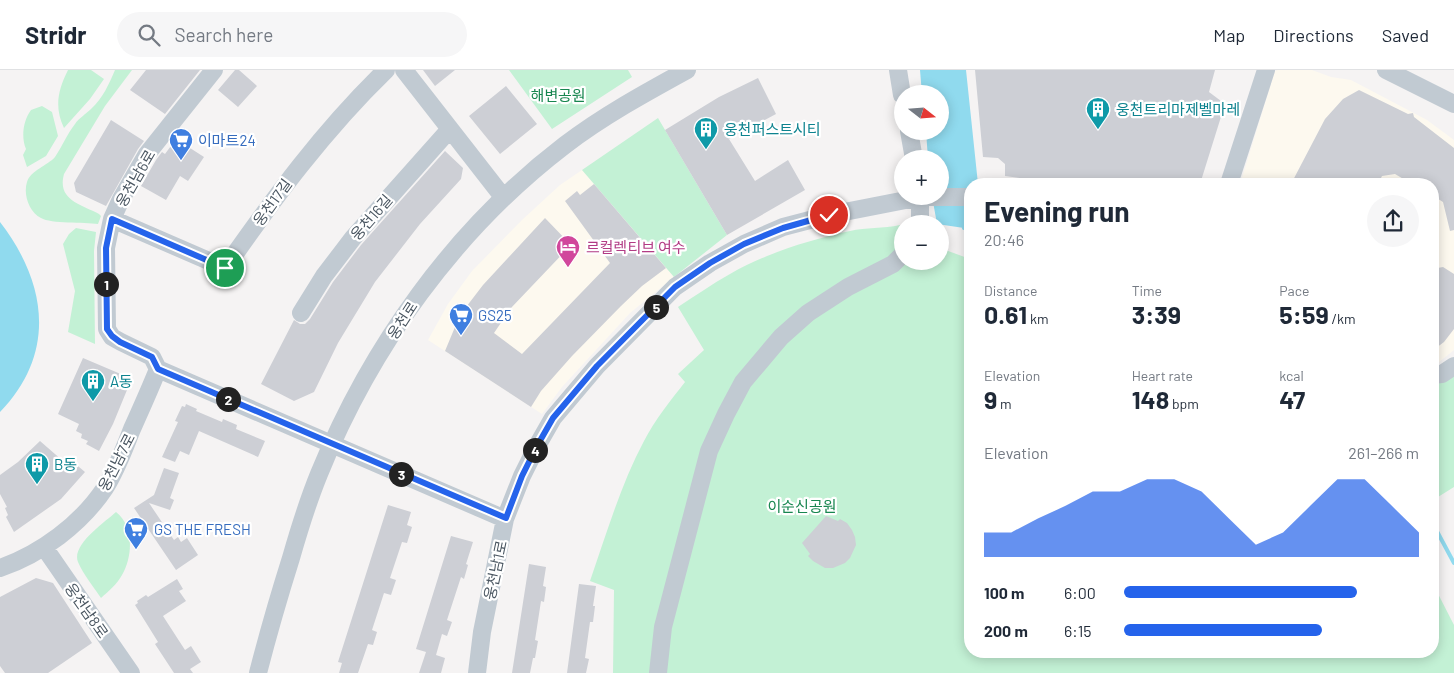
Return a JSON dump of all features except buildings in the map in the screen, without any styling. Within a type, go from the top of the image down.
[{"type":"street","name":"웅천남6로","points":[[158,369],[152,357],[120,342],[107,329],[106,248],[112,219],[121,199],[147,154],[214,70]]},
{"type":"street","name":"웅천17길","points":[[112,219],[225,268],[303,161],[348,109],[386,70]]},
{"type":"street","points":[[404,70],[503,197]]},
{"type":"street","name":"웅천로","points":[[258,673],[306,510],[331,444],[342,420],[377,358],[422,289],[449,256],[503,197],[565,145],[609,114],[686,70]]},
{"type":"street","points":[[898,70],[900,85]]},
{"type":"street","points":[[1231,178],[1266,70]]},
{"type":"street","points":[[1386,70],[1454,104]]},
{"type":"street","name":"웅천16길","points":[[301,312],[324,276],[353,238],[450,129]]},
{"type":"street","name":"웅천남1로","points":[[949,197],[964,198]]},
{"type":"street","name":"웅천남1로","points":[[477,673],[482,632],[506,518],[522,476],[553,418],[597,366],[675,287],[710,263],[744,244],[783,228],[829,215],[894,201]]},
{"type":"street","points":[[658,673],[664,627],[709,451],[743,382],[781,337],[808,314],[848,287],[894,263]]},
{"type":"street","points":[[1439,374],[1454,366]]},
{"type":"street","points":[[158,369],[506,518]]},
{"type":"street","name":"웅천남7로","points":[[0,568],[44,547],[78,519],[105,488],[119,462],[158,369]]},
{"type":"street","name":"웅천남8로","points":[[44,547],[131,673]]},
{"type":"shaded area","points":[[1312,70],[1331,77],[1351,80],[1427,120],[1454,140],[1454,350],[1439,362],[1439,178],[1242,178],[1275,71]]},
{"type":"shaded area","points":[[582,170],[674,277],[630,313],[562,387],[542,414],[428,340],[448,304],[472,271],[522,220],[560,185]]},
{"type":"green space","points":[[68,70],[91,70],[104,79],[90,99],[64,128],[59,113],[58,99]]},
{"type":"green space","points":[[115,70],[132,70],[105,106],[64,174],[63,183],[64,190],[72,200],[101,216],[98,224],[60,222],[41,218],[33,212],[28,202],[26,187],[29,178],[55,157],[69,132],[102,96]]},
{"type":"green space","name":"해변공원","points":[[509,70],[628,70],[632,77],[552,129]]},
{"type":"green space","points":[[42,106],[52,112],[58,136],[46,156],[27,167],[23,155],[26,149],[23,134],[25,124],[31,110]]},
{"type":"green space","points":[[658,118],[727,235],[674,277],[582,170]]},
{"type":"green space","name":"이순신공원","points":[[894,226],[894,270],[949,270],[949,251],[964,257],[964,658],[1439,658],[1439,596],[1454,625],[1454,673],[613,673],[614,590],[590,581],[614,510],[636,457],[668,403],[685,382],[678,374],[704,350],[678,307],[744,266],[804,243],[862,229]]},
{"type":"green space","points":[[76,228],[96,232],[94,251],[95,344],[68,332],[75,291],[63,244],[69,234]]},
{"type":"green space","points":[[1454,375],[1454,487],[1439,496],[1439,378]]},
{"type":"green space","points":[[116,512],[122,518],[129,533],[130,550],[126,567],[120,578],[101,598],[83,571],[78,562],[77,555],[79,548],[90,534]]},
{"type":"water","points":[[920,70],[966,70],[977,178],[964,178],[964,228],[949,226],[949,215],[935,215],[934,205],[949,205],[949,150],[927,150],[927,140],[949,140],[949,85],[921,85]]},
{"type":"water","points":[[0,222],[16,245],[28,269],[36,293],[39,318],[37,342],[31,366],[18,389],[0,412]]},
{"type":"waterway","points":[[1439,535],[1454,563]]},
{"type":"place","name":"웅천트리마제벨마레","points":[[1098,130]]},
{"type":"place","name":"웅천퍼스트시티","points":[[706,150]]},
{"type":"place","name":"이마트24","points":[[181,161]]},
{"type":"place","name":"르컬렉티브 여수","points":[[568,268]]},
{"type":"place","name":"GS25","points":[[461,336]]},
{"type":"place","name":"A동","points":[[93,402]]},
{"type":"place","name":"B동","points":[[37,485]]},
{"type":"place","name":"GS THE FRESH","points":[[136,550]]},
{"type":"route","points":[[225,268],[112,219],[106,248],[107,329],[120,342],[152,357],[158,369],[506,518],[522,476],[553,418],[597,366],[675,287],[710,263],[744,244],[783,228],[829,215]]}]
